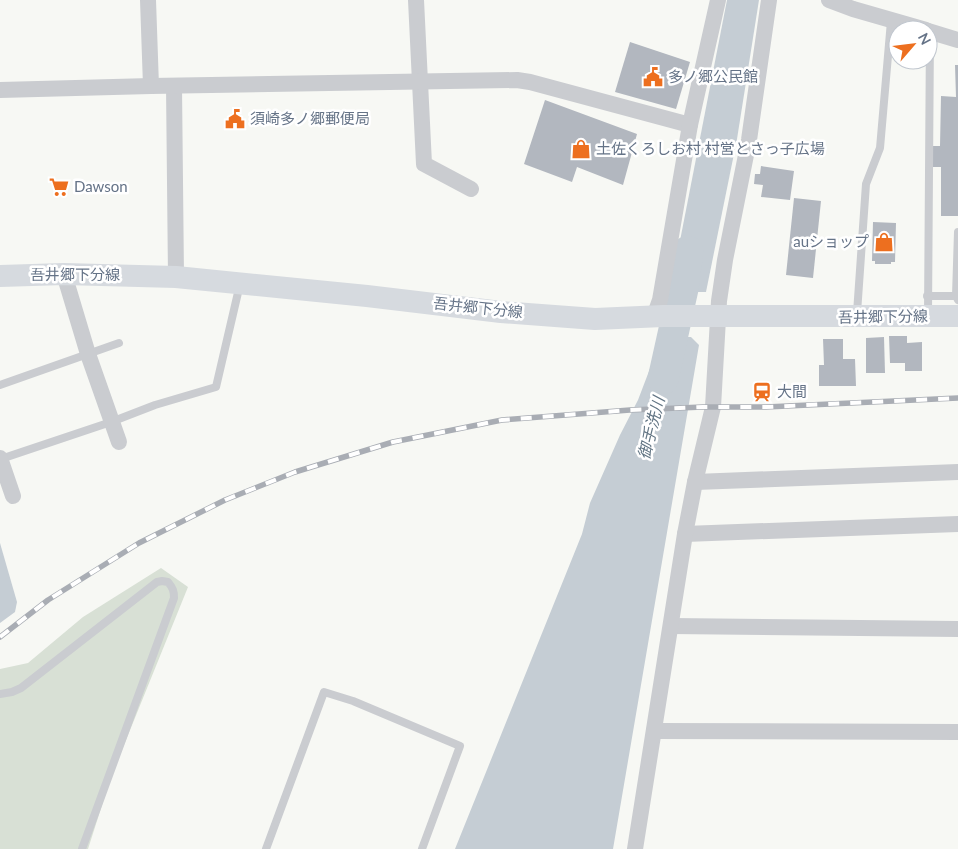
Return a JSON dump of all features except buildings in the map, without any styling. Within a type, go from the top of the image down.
[{"type":"main road","name":"吾井郷下分線","points":[[0,276],[64,274],[176,277],[367,296],[501,312],[595,319],[658,317],[857,318],[928,306],[957,304]]},
{"type":"street","points":[[148,0],[150,86]]},
{"type":"street","points":[[416,0],[424,164],[471,189]]},
{"type":"street","points":[[658,317],[690,125],[718,0]]},
{"type":"street","points":[[635,849],[685,534],[713,407],[713,317],[749,140],[769,0]]},
{"type":"street","points":[[829,0],[891,20]]},
{"type":"street","points":[[938,34],[958,40]]},
{"type":"street","points":[[0,90],[517,80],[690,125]]},
{"type":"street","points":[[174,86],[176,277]]},
{"type":"street","points":[[64,274],[88,354],[111,422],[120,442]]},
{"type":"street","points":[[0,458],[13,496]]},
{"type":"street","points":[[695,482],[958,472]]},
{"type":"street","points":[[685,534],[958,524]]},
{"type":"street","points":[[671,626],[958,629]]},
{"type":"street","points":[[654,731],[958,732]]},
{"type":"lane","points":[[857,318],[856,307],[866,184],[880,148],[888,55]]},
{"type":"lane","points":[[928,70],[928,306]]},
{"type":"lane","points":[[957,304],[958,232]]},
{"type":"lane","points":[[0,458],[111,422],[155,405],[216,387],[240,283]]},
{"type":"lane","points":[[0,385],[119,343]]},
{"type":"lane","points":[[0,694],[21,688],[157,582],[168,582],[172,587],[174,598],[82,849]]},
{"type":"lane","points":[[266,849],[324,692],[353,701],[460,746],[422,849]]},
{"type":"shaded area","points":[[161,568],[188,587],[111,777],[88,849],[0,849],[0,669],[28,663],[83,617]]},
{"type":"water","points":[[727,0],[759,0],[737,139],[706,292],[670,292]]},
{"type":"water","points":[[662,337],[691,337],[699,345],[613,849],[455,849],[582,534],[590,503],[620,435],[638,400]]},
{"type":"water","points":[[0,543],[17,602],[15,612],[0,623]]},
{"type":"waterway","name":"御手洗川","points":[[663,379],[683,289],[688,251]]},
{"type":"railway","points":[[0,637],[48,600],[139,543],[225,500],[295,472],[393,442],[502,420],[630,410],[766,407],[958,398]]},
{"type":"place","name":"多ノ郷公民館","points":[[653,77]]},
{"type":"place","name":"須崎多ノ郷郵便局","points":[[235,119]]},
{"type":"place","name":"土佐くろしお村 村営とさっ子広場","points":[[581,149]]},
{"type":"place","name":"Dawson","points":[[59,187]]},
{"type":"place","name":"auショップ","points":[[884,242]]},
{"type":"place","name":"大間","points":[[762,392]]}]
